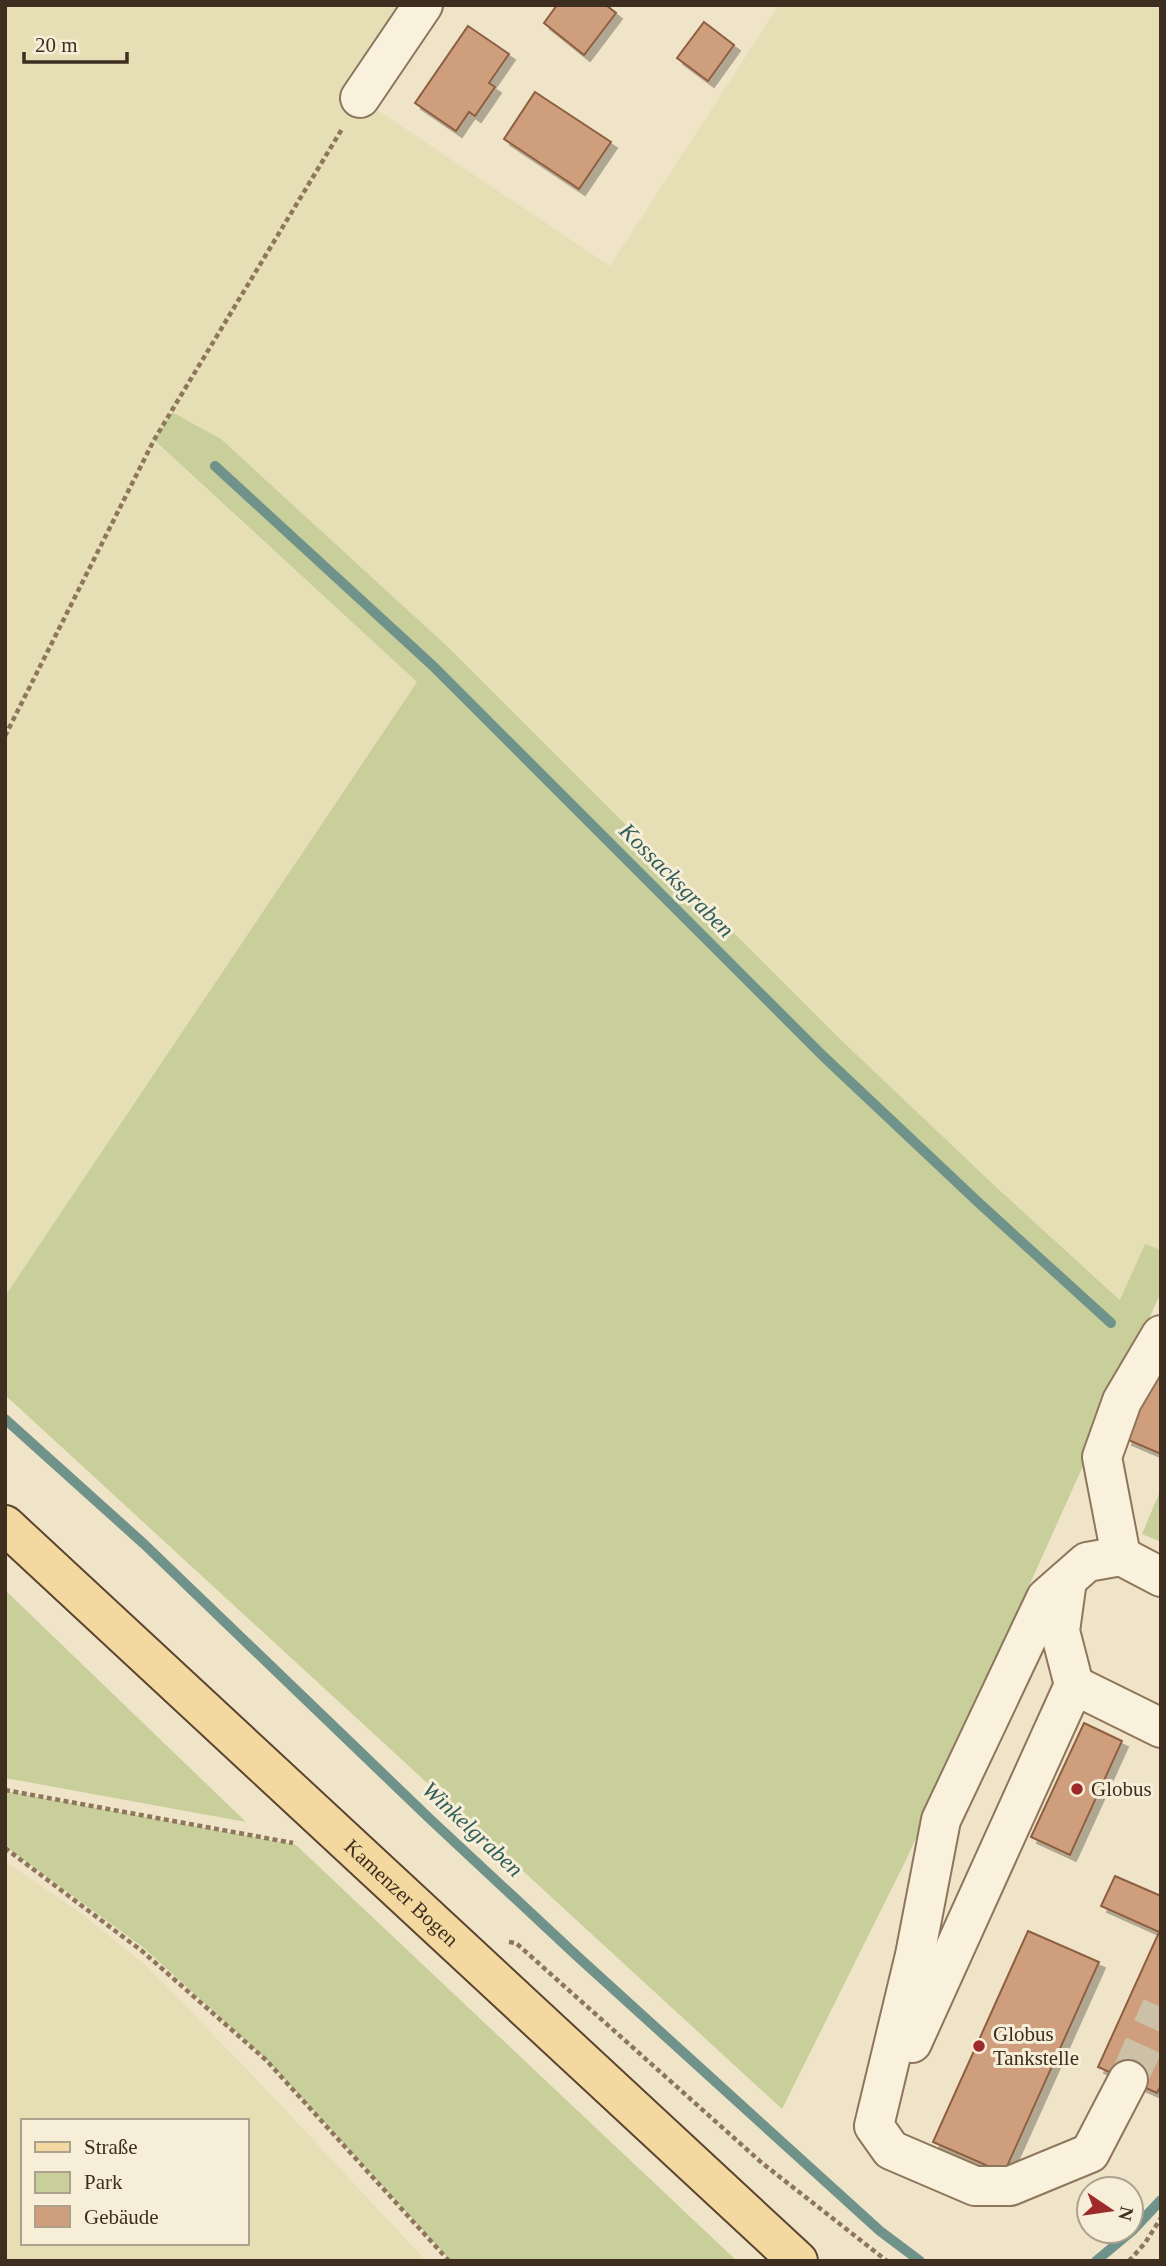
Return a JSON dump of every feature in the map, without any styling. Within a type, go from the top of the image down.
[{"type":"main road","name":"Kamenzer Bogen","points":[[5,1525],[797,2261]]},
{"type":"street","points":[[360,98],[423,5]]},
{"type":"street","points":[[1121,1556],[1102,1457],[1122,1401],[1161,1335]]},
{"type":"street","points":[[1128,2080],[1090,2153],[1010,2186],[975,2186],[891,2150],[874,2126],[915,1955],[941,1820],[1046,1598],[1087,1562],[1121,1556],[1161,1577]]},
{"type":"street","points":[[874,2126],[1074,1685],[1060,1631],[1066,1580]]},
{"type":"street","points":[[1074,1685],[1161,1728]]},
{"type":"path","points":[[5,736],[154,440],[360,98]]},
{"type":"path","points":[[5,1790],[297,1844]]},
{"type":"path","points":[[5,1848],[142,1951],[266,2060],[449,2261]]},
{"type":"path","points":[[503,1940],[516,1944],[762,2163],[887,2261]]},
{"type":"path","points":[[1129,2261],[1161,2218]]},
{"type":"shaded area","points":[[5,5],[423,5],[361,99],[610,266],[779,5],[1161,5],[1161,1250],[1145,1244],[1121,1300],[995,1186],[840,1039],[449,648],[221,439],[171,411],[154,441],[417,682],[5,1296]]},
{"type":"shaded area","points":[[5,1861],[82,1914],[149,1968],[426,2261],[5,2261]]},
{"type":"green space","points":[[172,412],[221,439],[449,648],[840,1039],[1120,1300],[1145,1244],[1161,1250],[1161,1292],[907,1858],[782,2109],[5,1395],[5,1296],[417,682],[154,440]]},
{"type":"green space","points":[[1161,1489],[1161,1542],[1142,1534]]},
{"type":"green space","points":[[5,1590],[246,1822],[5,1778]]},
{"type":"green space","points":[[5,1791],[296,1845],[737,2261],[451,2261],[267,2060],[144,1948],[5,1846]]},
{"type":"building","points":[[557,5],[606,5],[616,13],[584,55],[544,23]]},
{"type":"building","points":[[704,22],[734,45],[708,81],[677,58]]},
{"type":"building","points":[[468,26],[509,54],[489,83],[495,87],[475,116],[469,112],[456,131],[415,103]]},
{"type":"building","points":[[535,92],[611,142],[579,189],[504,139]]},
{"type":"building","points":[[1161,1357],[1161,1454],[1126,1439]]},
{"type":"building","name":"Globus","points":[[1084,1723],[1122,1741],[1070,1855],[1031,1837]]},
{"type":"building","points":[[1115,1876],[1161,1896],[1159,1932],[1101,1906]]},
{"type":"building","points":[[1161,1928],[1161,2085],[1157,2093],[1098,2067]]},
{"type":"building","points":[[1028,1931],[1099,1962],[1004,2173],[933,2142]]},
{"type":"waterway","name":"Kossacksgraben","points":[[215,466],[433,666],[823,1056],[1111,1323]]},
{"type":"waterway","name":"Winkelgraben","points":[[5,1419],[144,1544],[577,1956],[880,2231],[920,2261]]},
{"type":"waterway","name":"Winkelgraben","points":[[1096,2261],[1132,2231],[1161,2200]]},
{"type":"tunnel","points":[[1128,2080],[1161,2007]]},
{"type":"place","name":"Globus","points":[[1077,1789]]},
{"type":"place","name":"Globus Tankstelle","points":[[979,2046]]}]
